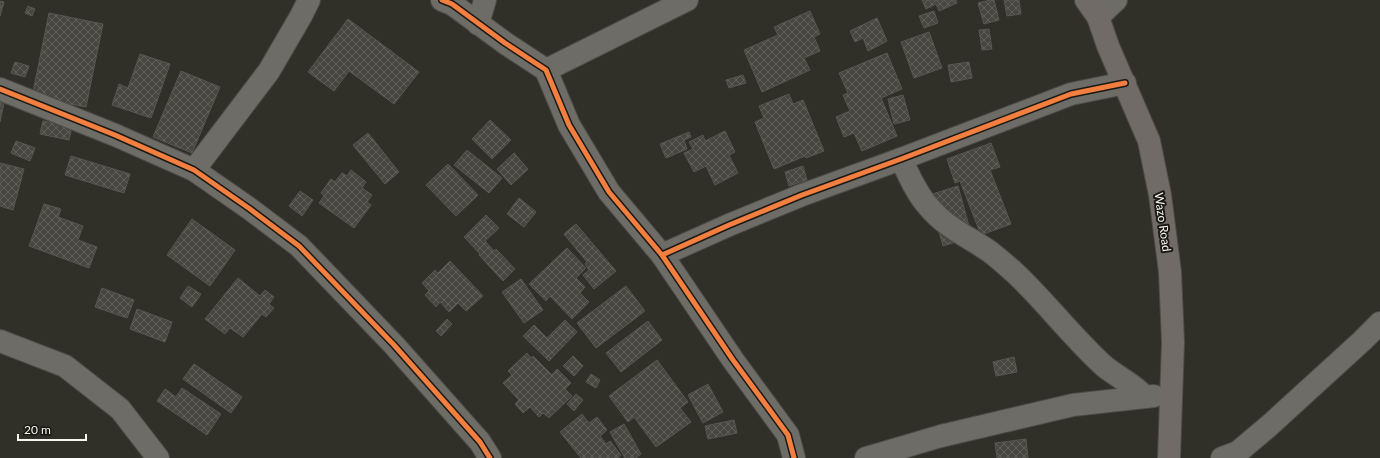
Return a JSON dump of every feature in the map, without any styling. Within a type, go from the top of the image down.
[{"type":"main road","name":"Wazo Road","points":[[1092,8],[1149,141],[1160,195],[1170,272],[1173,342],[1169,458]]},
{"type":"street","points":[[194,170],[269,72],[302,16],[309,0]]},
{"type":"street","points":[[442,0],[452,4],[505,43],[546,70],[570,125],[609,192],[662,256],[733,360],[788,435],[794,458]]},
{"type":"street","points":[[478,24],[485,0]]},
{"type":"street","points":[[546,70],[687,0]]},
{"type":"street","points":[[1092,8],[1116,0]]},
{"type":"street","points":[[662,256],[729,225],[802,195],[1071,94],[1125,83]]},
{"type":"street","points":[[0,89],[115,135],[194,170],[250,209],[299,246],[394,345],[480,442],[490,458]]},
{"type":"street","points":[[901,159],[927,206],[939,218],[958,233],[988,251],[1014,272],[1041,299],[1075,338],[1105,367],[1139,390],[1145,397]]},
{"type":"street","points":[[1222,458],[1238,452],[1270,425],[1362,341],[1380,322]]},
{"type":"street","points":[[0,341],[65,366],[120,409],[158,458]]},
{"type":"street","points":[[866,458],[941,436],[1073,405],[1171,394]]},
{"type":"building","points":[[922,0],[956,0],[957,3],[939,11],[936,4],[926,9]]},
{"type":"building","points":[[994,0],[999,20],[984,24],[978,3]]},
{"type":"building","points":[[1004,0],[1019,0],[1021,14],[1007,16]]},
{"type":"building","points":[[0,1],[4,2],[0,16]]},
{"type":"building","points":[[28,6],[35,9],[32,16],[25,13]]},
{"type":"building","points":[[810,11],[820,34],[814,37],[820,51],[804,58],[810,70],[762,92],[744,50],[778,35],[774,27]]},
{"type":"building","points":[[934,11],[938,23],[924,28],[919,16]]},
{"type":"building","points":[[49,13],[103,24],[86,107],[32,97]]},
{"type":"building","points":[[877,18],[887,41],[868,51],[863,38],[855,42],[850,31]]},
{"type":"building","points":[[348,19],[419,72],[394,104],[349,71],[334,91],[308,72]]},
{"type":"building","points":[[989,29],[992,49],[982,50],[979,30]]},
{"type":"building","points":[[929,32],[942,68],[914,78],[901,42]]},
{"type":"building","points":[[887,53],[902,89],[881,98],[897,136],[862,151],[854,133],[844,137],[836,117],[850,111],[843,95],[848,93],[839,73]]},
{"type":"building","points":[[140,54],[170,64],[151,118],[112,105],[119,84],[128,88]]},
{"type":"building","points":[[15,62],[29,66],[25,77],[11,73]]},
{"type":"building","points":[[969,62],[972,78],[951,82],[948,65]]},
{"type":"building","points":[[181,71],[220,87],[192,153],[153,137]]},
{"type":"building","points":[[743,75],[746,83],[729,88],[726,80]]},
{"type":"building","points":[[0,93],[6,94],[0,122]]},
{"type":"building","points":[[789,94],[793,104],[803,100],[824,151],[806,158],[805,156],[774,169],[755,122],[764,118],[759,106]]},
{"type":"building","points":[[903,95],[910,120],[894,124],[888,99]]},
{"type":"building","points":[[490,120],[511,140],[492,159],[472,139]]},
{"type":"building","points":[[43,121],[72,127],[69,140],[40,134]]},
{"type":"building","points":[[725,131],[735,152],[729,155],[738,173],[715,185],[706,166],[694,172],[684,153],[693,149],[689,142],[703,135],[705,141]]},
{"type":"building","points":[[689,132],[691,137],[684,140],[687,149],[666,158],[660,144]]},
{"type":"building","points":[[368,133],[399,172],[385,184],[353,145]]},
{"type":"building","points":[[16,141],[35,148],[30,161],[11,153]]},
{"type":"building","points":[[991,143],[1000,167],[990,170],[1011,224],[981,235],[960,181],[955,183],[947,159]]},
{"type":"building","points":[[467,150],[502,178],[489,193],[454,165]]},
{"type":"building","points":[[514,153],[528,169],[511,185],[497,169]]},
{"type":"building","points":[[71,156],[130,174],[124,193],[65,175]]},
{"type":"building","points":[[0,163],[24,169],[13,210],[0,206]]},
{"type":"building","points":[[448,164],[478,195],[456,216],[426,185]]},
{"type":"building","points":[[803,166],[807,180],[789,186],[785,172]]},
{"type":"building","points":[[351,170],[366,182],[362,188],[372,195],[367,202],[371,205],[354,228],[319,203],[324,196],[321,193],[331,179],[335,182],[342,173],[347,176]]},
{"type":"building","points":[[958,186],[972,237],[943,246],[929,195]]},
{"type":"building","points":[[300,191],[313,200],[302,216],[289,206]]},
{"type":"building","points":[[519,198],[536,212],[524,227],[507,214]]},
{"type":"building","points":[[44,204],[61,209],[58,217],[83,226],[78,240],[97,247],[89,268],[29,246]]},
{"type":"building","points":[[486,215],[499,228],[485,241],[494,251],[496,249],[515,269],[503,281],[464,237]]},
{"type":"building","points":[[192,219],[235,250],[210,286],[167,255]]},
{"type":"building","points":[[576,224],[616,271],[594,289],[583,275],[589,270],[585,264],[587,262],[564,234]]},
{"type":"building","points":[[567,248],[586,268],[576,278],[585,287],[580,293],[589,302],[572,319],[550,296],[546,301],[529,284]]},
{"type":"building","points":[[450,261],[483,296],[466,311],[458,303],[449,312],[440,302],[436,307],[425,295],[429,291],[422,283],[435,270],[438,273]]},
{"type":"building","points":[[238,278],[260,296],[265,290],[274,297],[269,304],[274,308],[266,317],[262,314],[243,337],[230,328],[225,334],[205,319]]},
{"type":"building","points":[[521,279],[543,310],[524,323],[502,292]]},
{"type":"building","points":[[188,286],[201,294],[192,307],[180,298]]},
{"type":"building","points":[[626,286],[645,311],[596,348],[577,323]]},
{"type":"building","points":[[102,288],[134,300],[127,318],[95,307]]},
{"type":"building","points":[[137,309],[172,322],[165,342],[130,329]]},
{"type":"building","points":[[447,319],[452,324],[441,336],[436,331]]},
{"type":"building","points":[[565,320],[577,332],[549,361],[523,336],[534,325],[547,338]]},
{"type":"building","points":[[648,321],[662,340],[621,372],[606,353]]},
{"type":"building","points":[[527,353],[531,358],[533,356],[552,375],[557,369],[571,383],[565,389],[572,396],[549,418],[543,413],[539,417],[530,407],[523,413],[515,404],[519,400],[503,383],[512,375],[508,371]]},
{"type":"building","points":[[573,356],[583,366],[574,376],[563,366]]},
{"type":"building","points":[[1014,357],[1017,372],[996,376],[993,362]]},
{"type":"building","points":[[657,360],[688,402],[680,408],[691,422],[656,447],[634,417],[628,422],[609,396]]},
{"type":"building","points":[[194,364],[242,397],[231,413],[183,379]]},
{"type":"building","points":[[591,374],[600,380],[596,388],[586,382]]},
{"type":"building","points":[[708,384],[723,412],[703,423],[688,395]]},
{"type":"building","points":[[182,388],[221,414],[207,435],[157,401],[165,389],[176,397]]},
{"type":"building","points":[[576,394],[583,400],[574,411],[567,404]]},
{"type":"building","points":[[582,414],[589,423],[597,417],[607,430],[600,436],[606,444],[610,441],[621,455],[618,458],[581,458],[560,432]]},
{"type":"building","points":[[734,420],[737,433],[708,439],[705,426]]},
{"type":"building","points":[[624,424],[641,454],[636,458],[625,458],[610,432]]},
{"type":"building","points":[[1026,439],[1028,458],[997,458],[995,443]]},
{"type":"cycle path","points":[[442,0],[452,4],[505,43],[546,70],[569,125],[609,192],[662,255],[733,360],[788,435],[794,458]]},
{"type":"cycle path","points":[[662,255],[802,195],[1071,94],[1125,83]]},
{"type":"cycle path","points":[[0,89],[115,135],[194,170],[250,209],[299,246],[394,345],[480,442],[490,458]]}]
